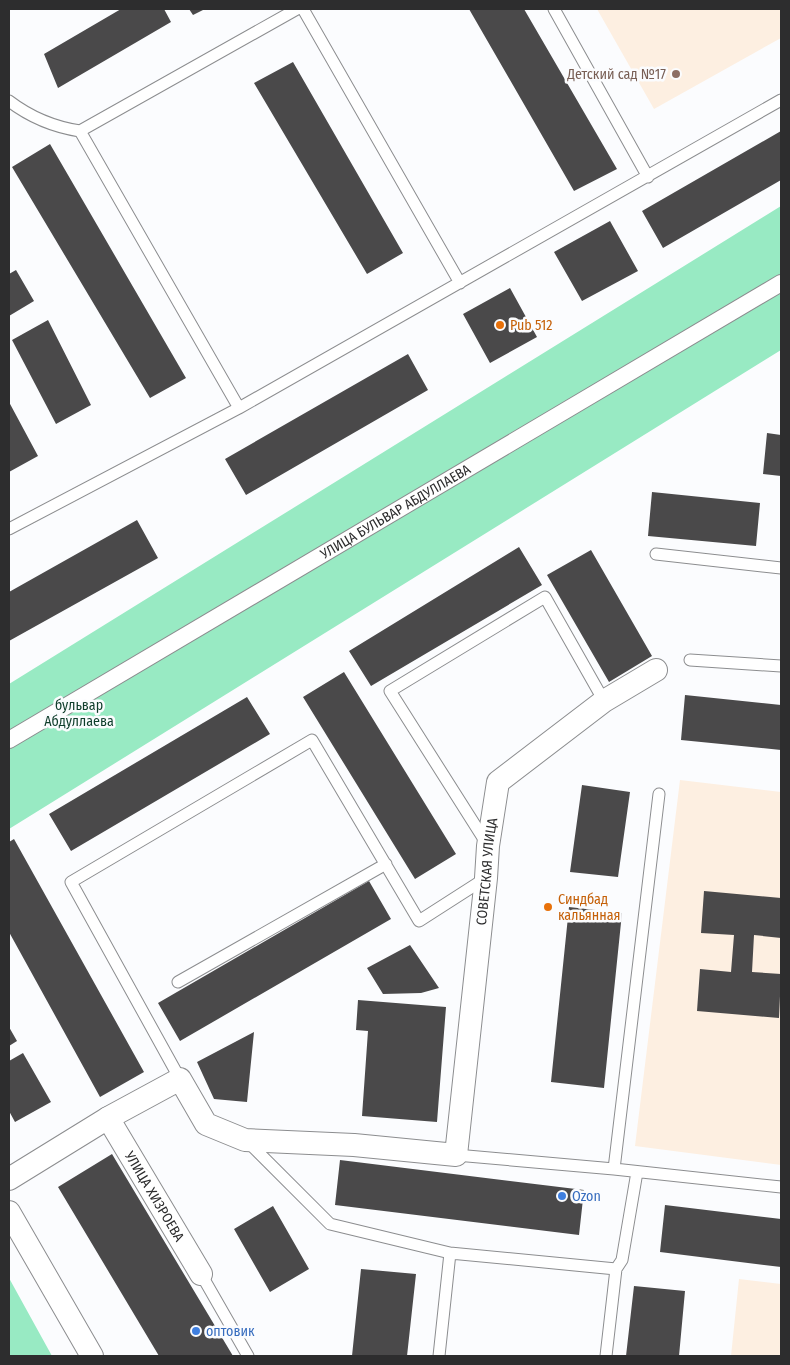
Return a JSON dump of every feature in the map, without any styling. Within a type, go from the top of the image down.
[{"type":"street","name":"УЛИЦА БУЛЬВАР АБДУЛЛАЕВА","points":[[9,740],[781,283]]},
{"type":"street","name":"СОВЕТСКАЯ УЛИЦА","points":[[456,1155],[488,846],[498,782],[604,701],[656,670]]},
{"type":"street","points":[[9,1179],[108,1118],[180,1079],[206,1124],[245,1140],[354,1145],[456,1155]]},
{"type":"street","name":"УЛИЦА ХИЗРОЕВА","points":[[108,1118],[201,1274]]},
{"type":"street","points":[[9,1212],[92,1356]]},
{"type":"lane","points":[[9,101],[29,114],[60,128],[80,130],[297,9]]},
{"type":"lane","points":[[303,9],[460,283]]},
{"type":"lane","points":[[554,9],[648,177]]},
{"type":"lane","points":[[9,529],[239,408],[781,100]]},
{"type":"lane","points":[[80,130],[239,408]]},
{"type":"lane","points":[[656,554],[781,568]]},
{"type":"lane","points":[[488,846],[390,690],[544,597],[604,701]]},
{"type":"lane","points":[[690,660],[781,666]]},
{"type":"lane","points":[[180,1079],[70,882],[312,740],[420,921],[486,878]]},
{"type":"lane","points":[[614,1169],[659,794]]},
{"type":"lane","points":[[178,982],[386,864]]},
{"type":"lane","points":[[245,1140],[330,1224],[450,1252],[616,1269]]},
{"type":"lane","points":[[456,1155],[614,1169],[781,1187]]},
{"type":"lane","points":[[606,1356],[616,1269],[622,1260],[637,1172]]},
{"type":"lane","points":[[439,1356],[450,1252]]},
{"type":"lane","points":[[201,1274],[248,1356]]},
{"type":"shaded area","name":"Детский сад №17","points":[[597,9],[781,9],[781,38],[654,109]]},
{"type":"shaded area","points":[[680,780],[781,792],[781,1165],[635,1146]]},
{"type":"shaded area","points":[[739,1279],[781,1284],[781,1356],[731,1356]]},
{"type":"green space","name":"бульвар Абдуллаева","points":[[781,206],[781,350],[9,829],[9,684]]},
{"type":"green space","points":[[9,1278],[52,1356],[9,1356]]},
{"type":"building","points":[[121,9],[164,9],[171,22],[58,88],[44,54]]},
{"type":"building","points":[[189,9],[205,9],[193,15]]},
{"type":"building","points":[[469,9],[524,9],[617,169],[574,191]]},
{"type":"building","points":[[293,62],[403,253],[367,274],[254,83]]},
{"type":"building","points":[[781,131],[781,180],[663,248],[642,211]]},
{"type":"building","points":[[50,144],[186,378],[150,398],[12,167]]},
{"type":"building","points":[[610,221],[638,271],[582,301],[554,252]]},
{"type":"building","points":[[16,270],[34,301],[9,316],[9,274]]},
{"type":"building","points":[[510,288],[537,337],[490,363],[463,314]]},
{"type":"building","points":[[48,320],[91,405],[56,424],[12,340]]},
{"type":"building","points":[[408,354],[428,390],[246,495],[225,459]]},
{"type":"building","points":[[9,402],[38,456],[9,472]]},
{"type":"building","points":[[767,433],[781,435],[781,476],[763,474]]},
{"type":"building","points":[[652,492],[760,503],[756,546],[648,536]]},
{"type":"building","points":[[137,520],[158,558],[9,641],[9,592]]},
{"type":"building","points":[[519,547],[542,585],[371,686],[349,651]]},
{"type":"building","points":[[591,550],[652,656],[609,682],[547,575]]},
{"type":"building","points":[[344,672],[456,854],[415,879],[303,697]]},
{"type":"building","points":[[685,695],[781,705],[781,750],[681,740]]},
{"type":"building","points":[[247,697],[270,734],[71,851],[49,814]]},
{"type":"building","points":[[582,785],[630,792],[618,877],[570,872]]},
{"type":"building","points":[[14,839],[144,1072],[100,1097],[9,932],[9,842]]},
{"type":"building","points":[[369,881],[391,919],[180,1041],[158,1003]]},
{"type":"building","points":[[704,891],[781,898],[781,938],[754,935],[752,972],[781,974],[779,1018],[697,1011],[700,969],[731,972],[734,935],[701,933]]},
{"type":"building","points":[[569,907],[622,913],[604,1088],[551,1082]]},
{"type":"building","points":[[410,945],[439,988],[421,993],[383,994],[367,968]]},
{"type":"building","points":[[358,1000],[446,1007],[437,1122],[362,1116],[368,1031],[356,1030]]},
{"type":"building","points":[[9,1027],[17,1041],[9,1046]]},
{"type":"building","points":[[254,1032],[247,1102],[214,1099],[197,1062]]},
{"type":"building","points":[[23,1053],[51,1102],[15,1122],[9,1111],[9,1061]]},
{"type":"building","points":[[112,1154],[233,1356],[159,1356],[58,1187]]},
{"type":"building","points":[[340,1160],[584,1190],[579,1235],[335,1205]]},
{"type":"building","points":[[665,1205],[781,1219],[781,1267],[660,1252]]},
{"type":"building","points":[[273,1206],[309,1269],[270,1292],[234,1229]]},
{"type":"building","points":[[361,1269],[416,1274],[407,1356],[352,1356]]},
{"type":"building","points":[[634,1286],[685,1291],[679,1356],[626,1356]]},
{"type":"place","name":"Детский сад №17","points":[[676,74]]},
{"type":"place","name":"Pub 512","points":[[500,325]]},
{"type":"place","name":"Синдбад кальянная","points":[[548,907]]},
{"type":"place","name":"Ozon","points":[[562,1196]]},
{"type":"place","name":"оптовик","points":[[196,1331]]}]
